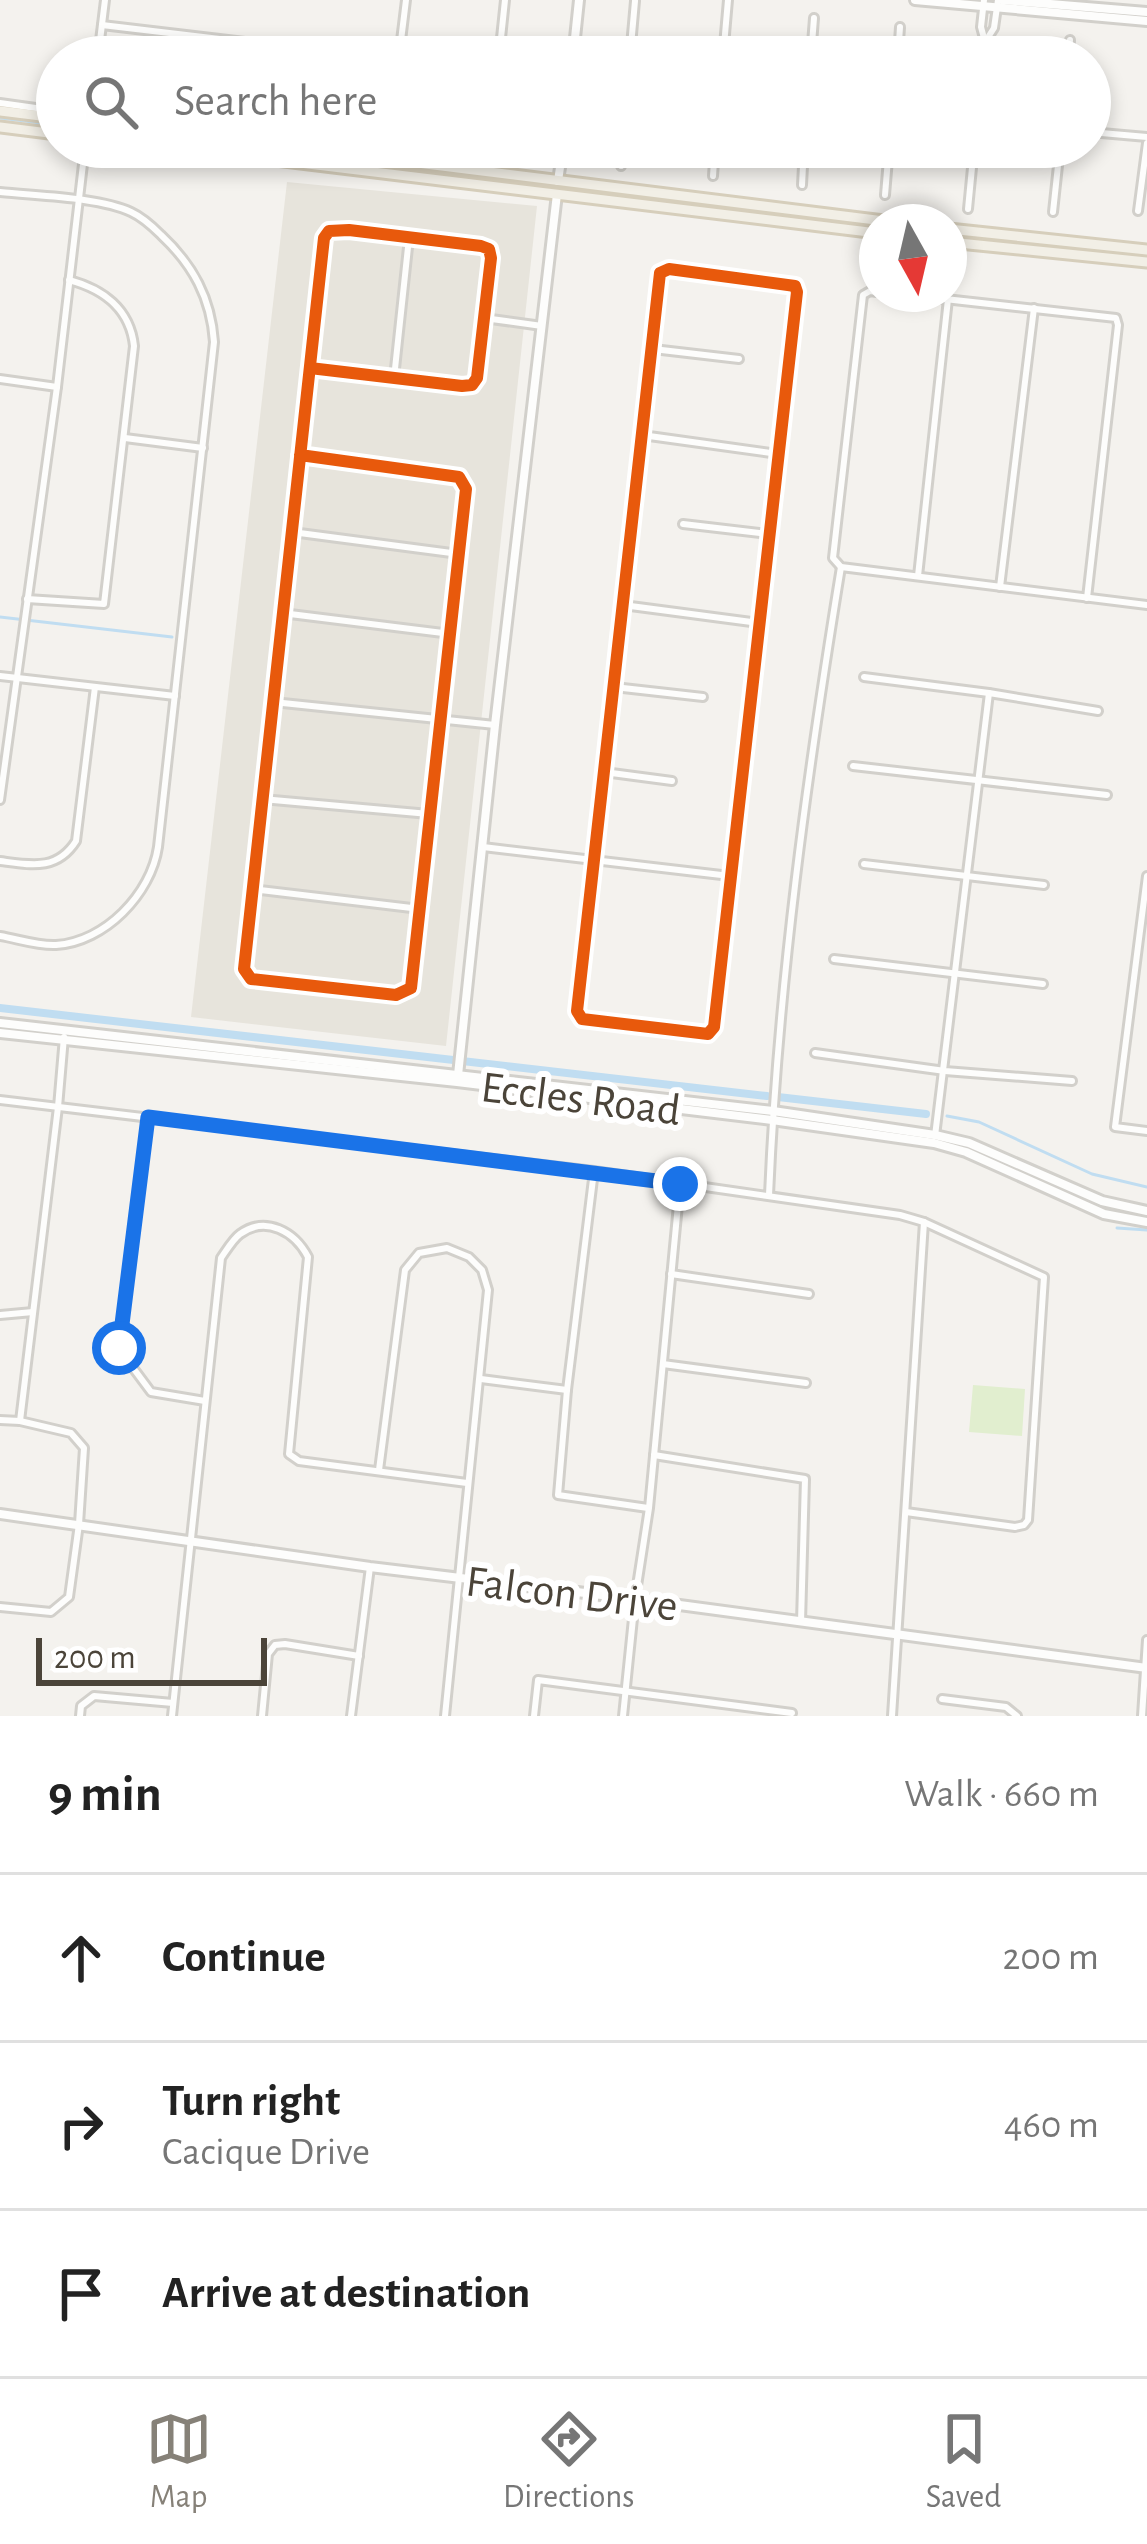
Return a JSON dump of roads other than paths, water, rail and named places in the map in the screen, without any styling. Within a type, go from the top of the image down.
[{"type":"main road","points":[[0,107],[36,111]]},
{"type":"main road","points":[[0,127],[36,131]]},
{"type":"main road","points":[[342,168],[859,231]]},
{"type":"main road","points":[[485,168],[859,217]]},
{"type":"main road","points":[[967,231],[1147,250]]},
{"type":"main road","points":[[967,244],[1147,262]]},
{"type":"street","points":[[101,36],[105,0]]},
{"type":"street","points":[[402,36],[406,0]]},
{"type":"street","points":[[501,36],[505,0]]},
{"type":"street","points":[[575,36],[579,0]]},
{"type":"street","points":[[725,36],[728,0]]},
{"type":"street","points":[[915,0],[1147,17]]},
{"type":"street","points":[[632,36],[635,1]]},
{"type":"street","points":[[983,3],[983,36]]},
{"type":"street","points":[[989,36],[999,3]]},
{"type":"street","points":[[813,36],[814,18]]},
{"type":"street","points":[[102,25],[195,36]]},
{"type":"street","points":[[899,36],[900,27]]},
{"type":"street","points":[[1111,134],[1147,140],[1138,211]]},
{"type":"street","points":[[0,800],[83,168]]},
{"type":"street","points":[[559,176],[560,168]]},
{"type":"street","points":[[713,176],[714,168]]},
{"type":"street","points":[[802,184],[803,168]]},
{"type":"street","points":[[885,195],[887,168]]},
{"type":"street","points":[[968,209],[972,168]]},
{"type":"street","points":[[1053,212],[1058,168]]},
{"type":"street","points":[[0,192],[112,206],[145,220],[190,267],[210,311],[214,342],[152,872],[128,907],[106,926],[64,944],[0,936]]},
{"type":"street","points":[[458,1079],[557,194]]},
{"type":"street","points":[[300,455],[458,477],[466,489],[411,988],[396,995],[251,979],[244,969],[272,702],[324,238],[329,231],[349,230],[489,249],[477,378],[472,385],[310,368]]},
{"type":"street","points":[[394,378],[410,237]]},
{"type":"street","points":[[662,270],[795,286],[714,1027],[708,1034],[578,1015],[651,349],[662,270]]},
{"type":"street","points":[[27,599],[104,604],[134,363],[133,333],[107,296],[69,280]]},
{"type":"street","points":[[967,301],[1111,317],[1118,325],[1087,598]]},
{"type":"street","points":[[1000,587],[1034,308]]},
{"type":"street","points":[[861,312],[833,558],[841,567],[1147,605]]},
{"type":"street","points":[[918,577],[947,312]]},
{"type":"street","points":[[484,318],[542,326]]},
{"type":"street","points":[[651,349],[739,359]]},
{"type":"street","points":[[0,379],[57,387]]},
{"type":"street","points":[[642,435],[778,454]]},
{"type":"street","points":[[124,439],[202,448]]},
{"type":"street","points":[[683,524],[769,534]]},
{"type":"street","points":[[292,532],[459,554]]},
{"type":"street","points":[[770,1195],[792,916],[841,567]]},
{"type":"street","points":[[623,605],[759,623]]},
{"type":"street","points":[[283,613],[451,634]]},
{"type":"street","points":[[0,676],[175,696]]},
{"type":"street","points":[[864,677],[1098,711]]},
{"type":"street","points":[[0,861],[44,865],[64,857],[76,841],[95,687]]},
{"type":"street","points":[[614,687],[703,697]]},
{"type":"street","points":[[935,1139],[989,693]]},
{"type":"street","points":[[272,702],[494,725]]},
{"type":"street","points":[[853,766],[1107,795]]},
{"type":"street","points":[[604,772],[672,781]]},
{"type":"street","points":[[262,799],[429,814]]},
{"type":"street","points":[[483,847],[730,876]]},
{"type":"street","points":[[864,864],[1044,885]]},
{"type":"street","points":[[1147,876],[1114,1126],[1147,1131]]},
{"type":"street","points":[[252,889],[420,909]]},
{"type":"street","points":[[834,959],[1043,984]]},
{"type":"street","name":"Eccles Road","points":[[0,1023],[64,1036]]},
{"type":"street","name":"Eccles Road","points":[[0,1033],[458,1079],[969,1143],[1102,1201],[1147,1211]]},
{"type":"street","points":[[20,1421],[64,1036]]},
{"type":"street","points":[[815,1053],[945,1071],[1072,1081]]},
{"type":"street","points":[[0,1100],[594,1171],[899,1215],[1044,1277],[1028,1520],[1016,1527],[906,1513]]},
{"type":"street","points":[[148,1117],[119,1348],[151,1392],[205,1401]]},
{"type":"street","name":"Eccles Road","points":[[935,1139],[1104,1214],[1147,1222]]},
{"type":"street","points":[[594,1171],[558,1495],[649,1508]]},
{"type":"street","points":[[623,1716],[649,1508],[680,1184]]},
{"type":"street","points":[[892,1716],[924,1222]]},
{"type":"street","points":[[172,1716],[221,1258],[239,1234],[263,1225],[284,1230],[300,1242],[308,1257],[289,1454],[299,1461],[467,1484]]},
{"type":"street","points":[[379,1470],[405,1270],[419,1253],[447,1248],[469,1257],[482,1270],[488,1290],[446,1716]]},
{"type":"street","points":[[671,1274],[809,1294]]},
{"type":"street","points":[[0,1315],[33,1312]]},
{"type":"street","points":[[663,1364],[806,1383]]},
{"type":"street","points":[[481,1379],[567,1390]]},
{"type":"street","points":[[0,1420],[71,1432],[84,1448],[69,1597],[51,1612],[0,1607]]},
{"type":"street","points":[[654,1455],[805,1479],[800,1622]]},
{"type":"street","name":"Falcon Drive","points":[[0,1514],[1146,1667]]},
{"type":"street","points":[[351,1716],[370,1567]]},
{"type":"street","points":[[1142,1716],[1147,1640]]},
{"type":"street","points":[[262,1716],[268,1654],[275,1645],[359,1656]]},
{"type":"street","points":[[534,1716],[538,1679],[792,1713]]},
{"type":"street","points":[[80,1716],[81,1706],[94,1696],[173,1703]]},
{"type":"street","points":[[942,1699],[1006,1706],[1017,1716]]},
{"type":"waterway","points":[[0,118],[36,122]]},
{"type":"waterway","points":[[401,168],[545,186]]},
{"type":"waterway","points":[[572,190],[859,224]]},
{"type":"waterway","points":[[967,237],[1090,248]]},
{"type":"waterway","points":[[0,617],[172,637]]},
{"type":"waterway","points":[[0,1008],[767,1096]]},
{"type":"waterway","points":[[778,1097],[926,1114]]},
{"type":"waterway","points":[[947,1116],[979,1122],[1092,1174],[1147,1187]]},
{"type":"waterway","points":[[1117,1228],[1147,1230]]}]
